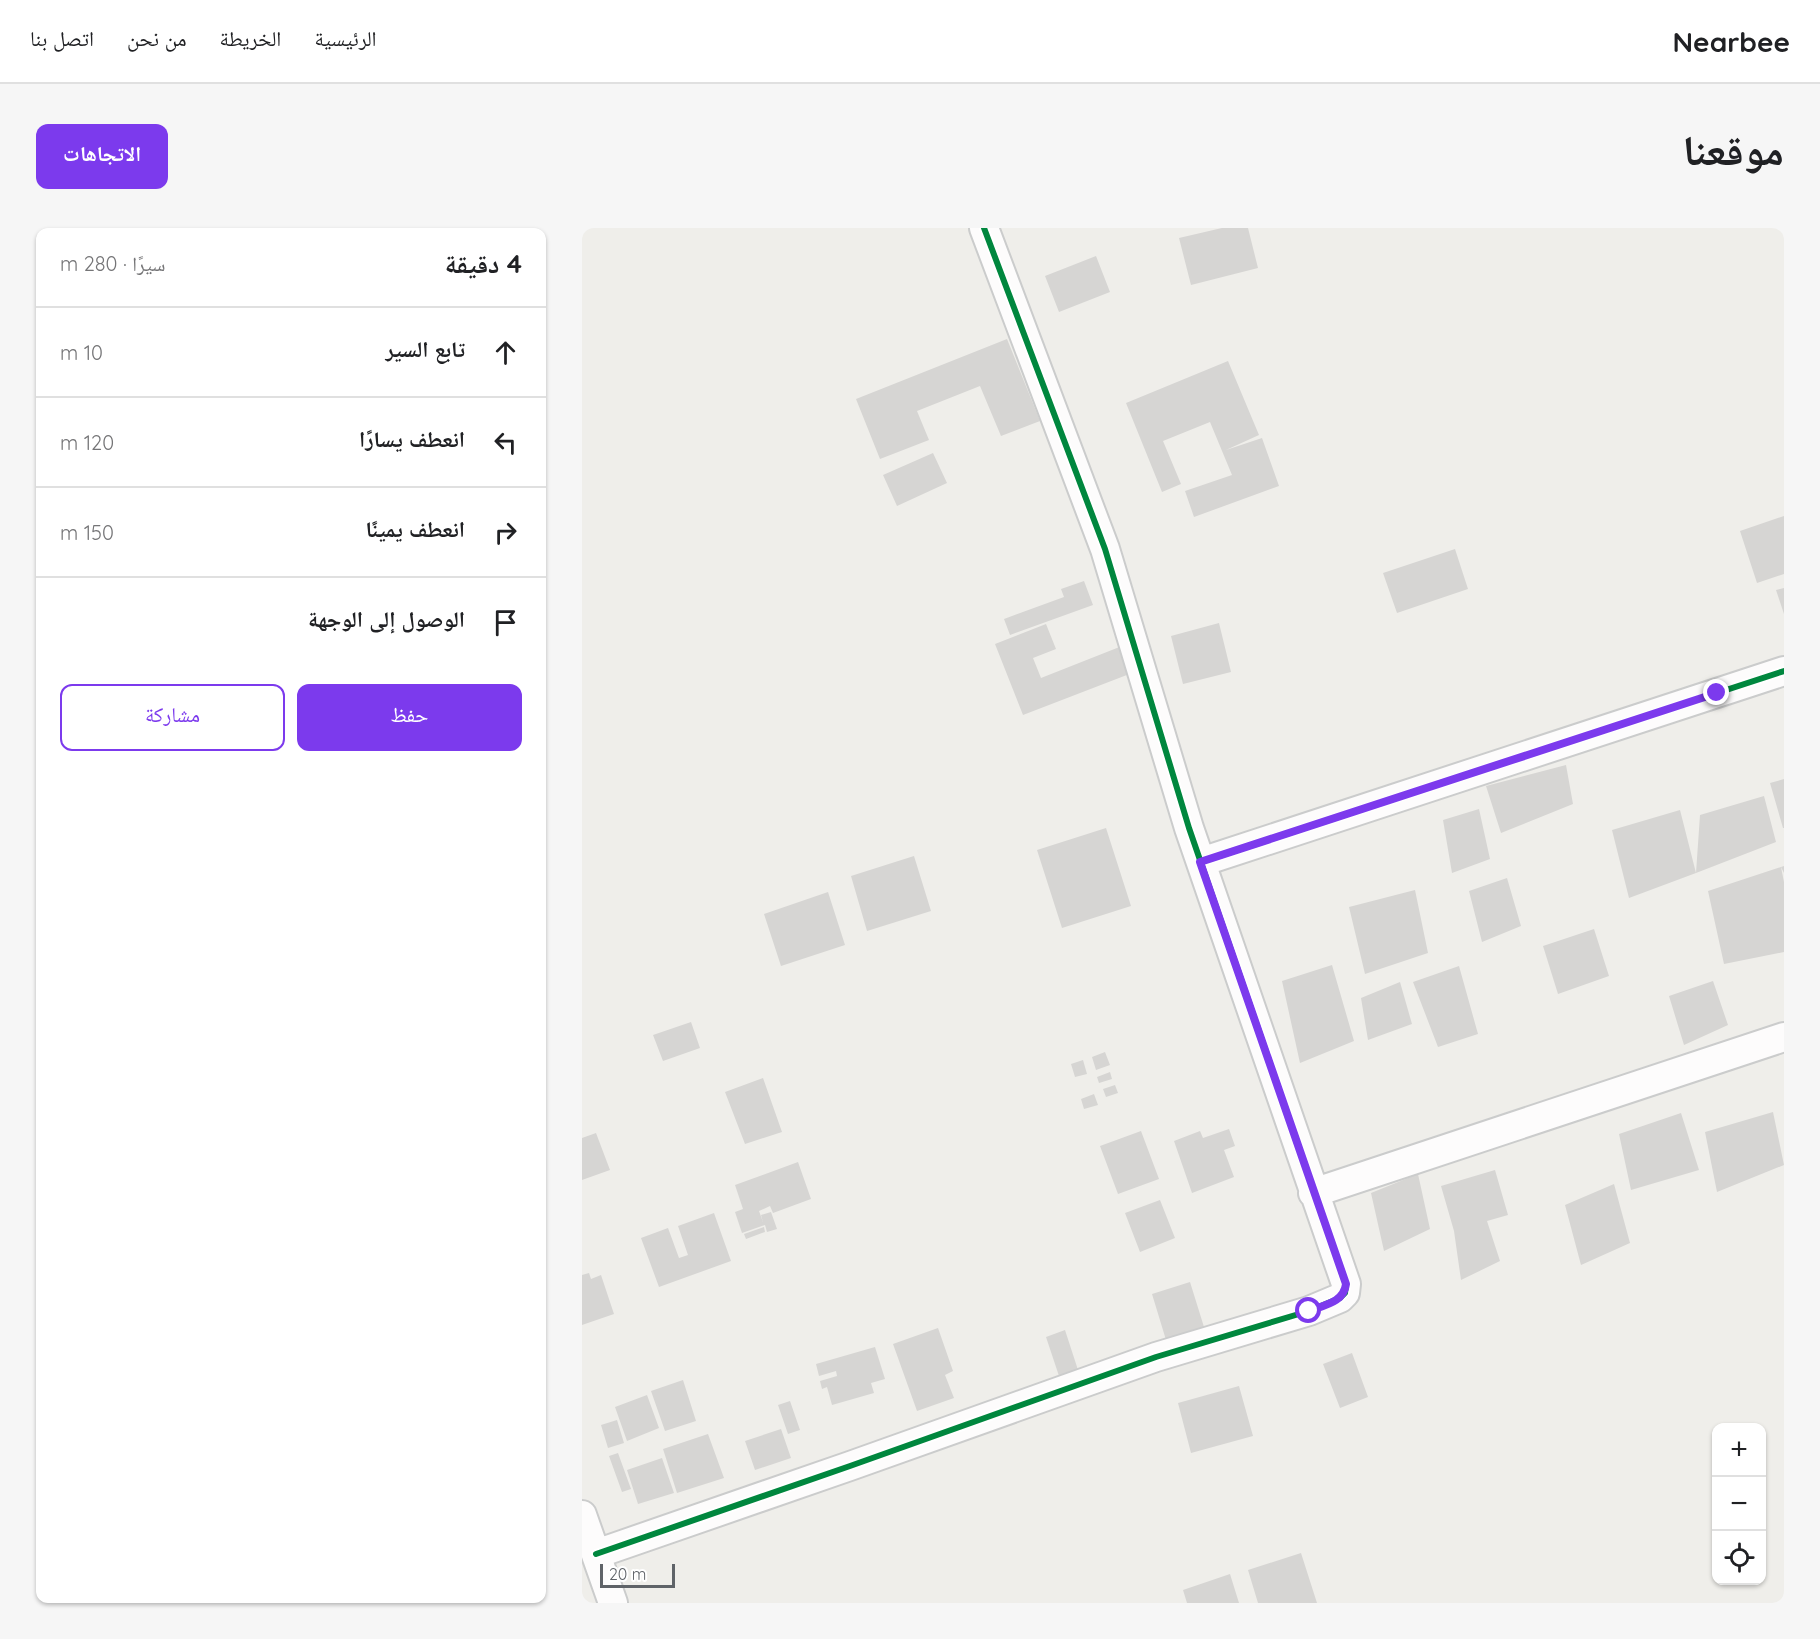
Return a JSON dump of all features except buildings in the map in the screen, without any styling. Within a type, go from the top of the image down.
[{"type":"street","points":[[596,1554],[1156,1357],[1309,1311],[1340,1298],[1345,1293],[1346,1284],[1200,862],[1105,549],[984,228]]},
{"type":"street","points":[[1200,862],[1784,671]]},
{"type":"street","points":[[1313,1193],[1784,1037]]},
{"type":"street","points":[[582,1515],[613,1603]]},
{"type":"cycle path","points":[[596,1554],[1156,1357],[1309,1311],[1340,1298],[1345,1293],[1346,1284],[1189,828],[1105,549],[984,228]]},
{"type":"cycle path","points":[[1201,862],[1784,671]]},
{"type":"route","points":[[1309,1311],[1340,1298],[1345,1293],[1346,1284],[1200,862],[1717,693]]}]
